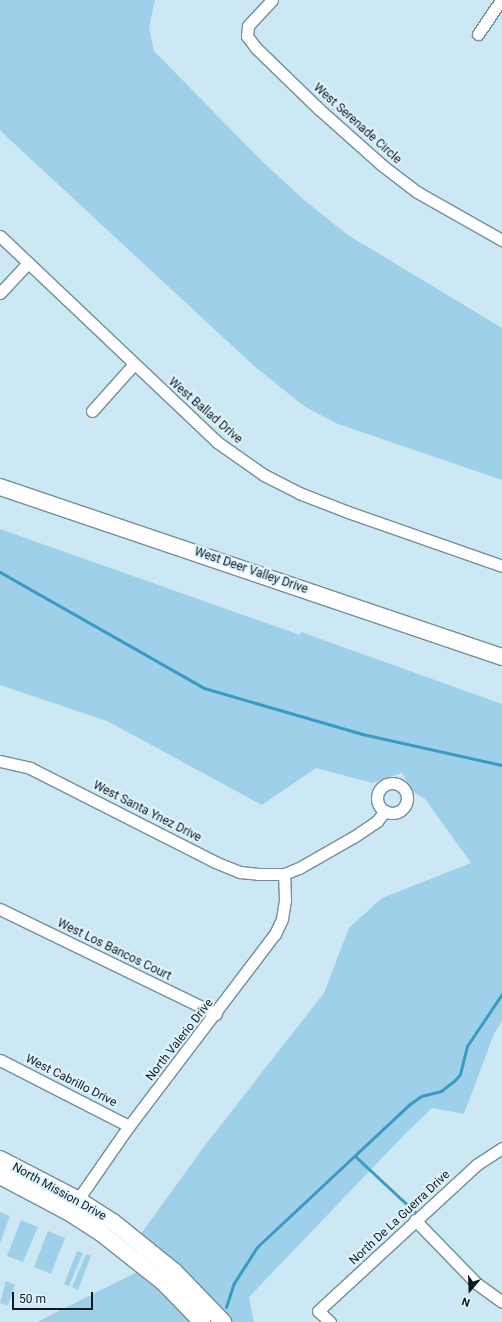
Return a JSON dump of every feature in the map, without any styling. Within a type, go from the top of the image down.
[{"type":"street","name":"West Serenade Circle","points":[[272,0],[248,26],[247,36],[256,48],[320,110],[382,166],[417,192],[502,240]]},
{"type":"street","points":[[478,34],[501,0]]},
{"type":"street","name":"West Ballad Drive","points":[[0,236],[217,442],[264,475],[299,493],[348,512],[502,566]]},
{"type":"street","points":[[0,293],[28,263]]},
{"type":"street","points":[[92,411],[134,364]]},
{"type":"street","name":"West Deer Valley Drive","points":[[0,486],[502,657]]},
{"type":"street","name":"West Santa Ynez Drive","points":[[0,761],[30,768],[240,872],[284,874]]},
{"type":"street","points":[[284,874],[355,836],[377,821],[385,811]]},
{"type":"street","name":"North Valerio Drive","points":[[73,1206],[129,1126],[216,1014],[275,934],[282,919],[285,900],[284,874]]},
{"type":"street","name":"West Los Bancos Court","points":[[0,909],[216,1014]]},
{"type":"street","name":"West Cabrillo Drive","points":[[0,1060],[129,1126]]},
{"type":"street","name":"North De La Guerra Drive","points":[[330,1322],[318,1311],[476,1165],[502,1148]]},
{"type":"street","name":"North Mission Drive","points":[[0,1159],[73,1206],[135,1259],[202,1322]]},
{"type":"street","name":"North Mission Drive","points":[[0,1176],[113,1222],[157,1256],[224,1322]]},
{"type":"street","points":[[415,1220],[476,1283],[502,1302]]},
{"type":"shaded area","points":[[0,0],[155,0],[149,27],[154,51],[262,161],[304,200],[348,235],[502,328],[502,480],[338,424],[305,407],[254,366],[6,136],[0,130]]},
{"type":"shaded area","points":[[0,529],[300,635],[301,632],[502,704],[502,1021],[494,1034],[464,1114],[432,1108],[403,1136],[249,1297],[254,1322],[37,1322],[141,1270],[124,1257],[206,1144],[324,993],[349,928],[382,898],[471,863],[425,799],[412,791],[402,773],[373,783],[316,768],[262,805],[107,721],[0,685]]},
{"type":"shaded area","points":[[0,1212],[10,1216],[0,1243]]},
{"type":"shaded area","points":[[21,1220],[38,1227],[23,1262],[7,1256]]},
{"type":"shaded area","points":[[48,1231],[65,1238],[51,1274],[34,1267]]},
{"type":"shaded area","points":[[77,1251],[83,1253],[69,1286],[64,1284]]},
{"type":"shaded area","points":[[86,1254],[91,1256],[78,1290],[72,1287]]},
{"type":"shaded area","points":[[6,1281],[15,1285],[8,1305],[0,1303]]},
{"type":"waterway","points":[[0,572],[204,688],[362,734],[502,765]]},
{"type":"waterway","points":[[226,1307],[234,1283],[257,1247],[410,1104],[421,1096],[441,1091],[454,1081],[460,1074],[467,1046],[502,994]]},
{"type":"waterway","points":[[356,1157],[415,1212]]}]
